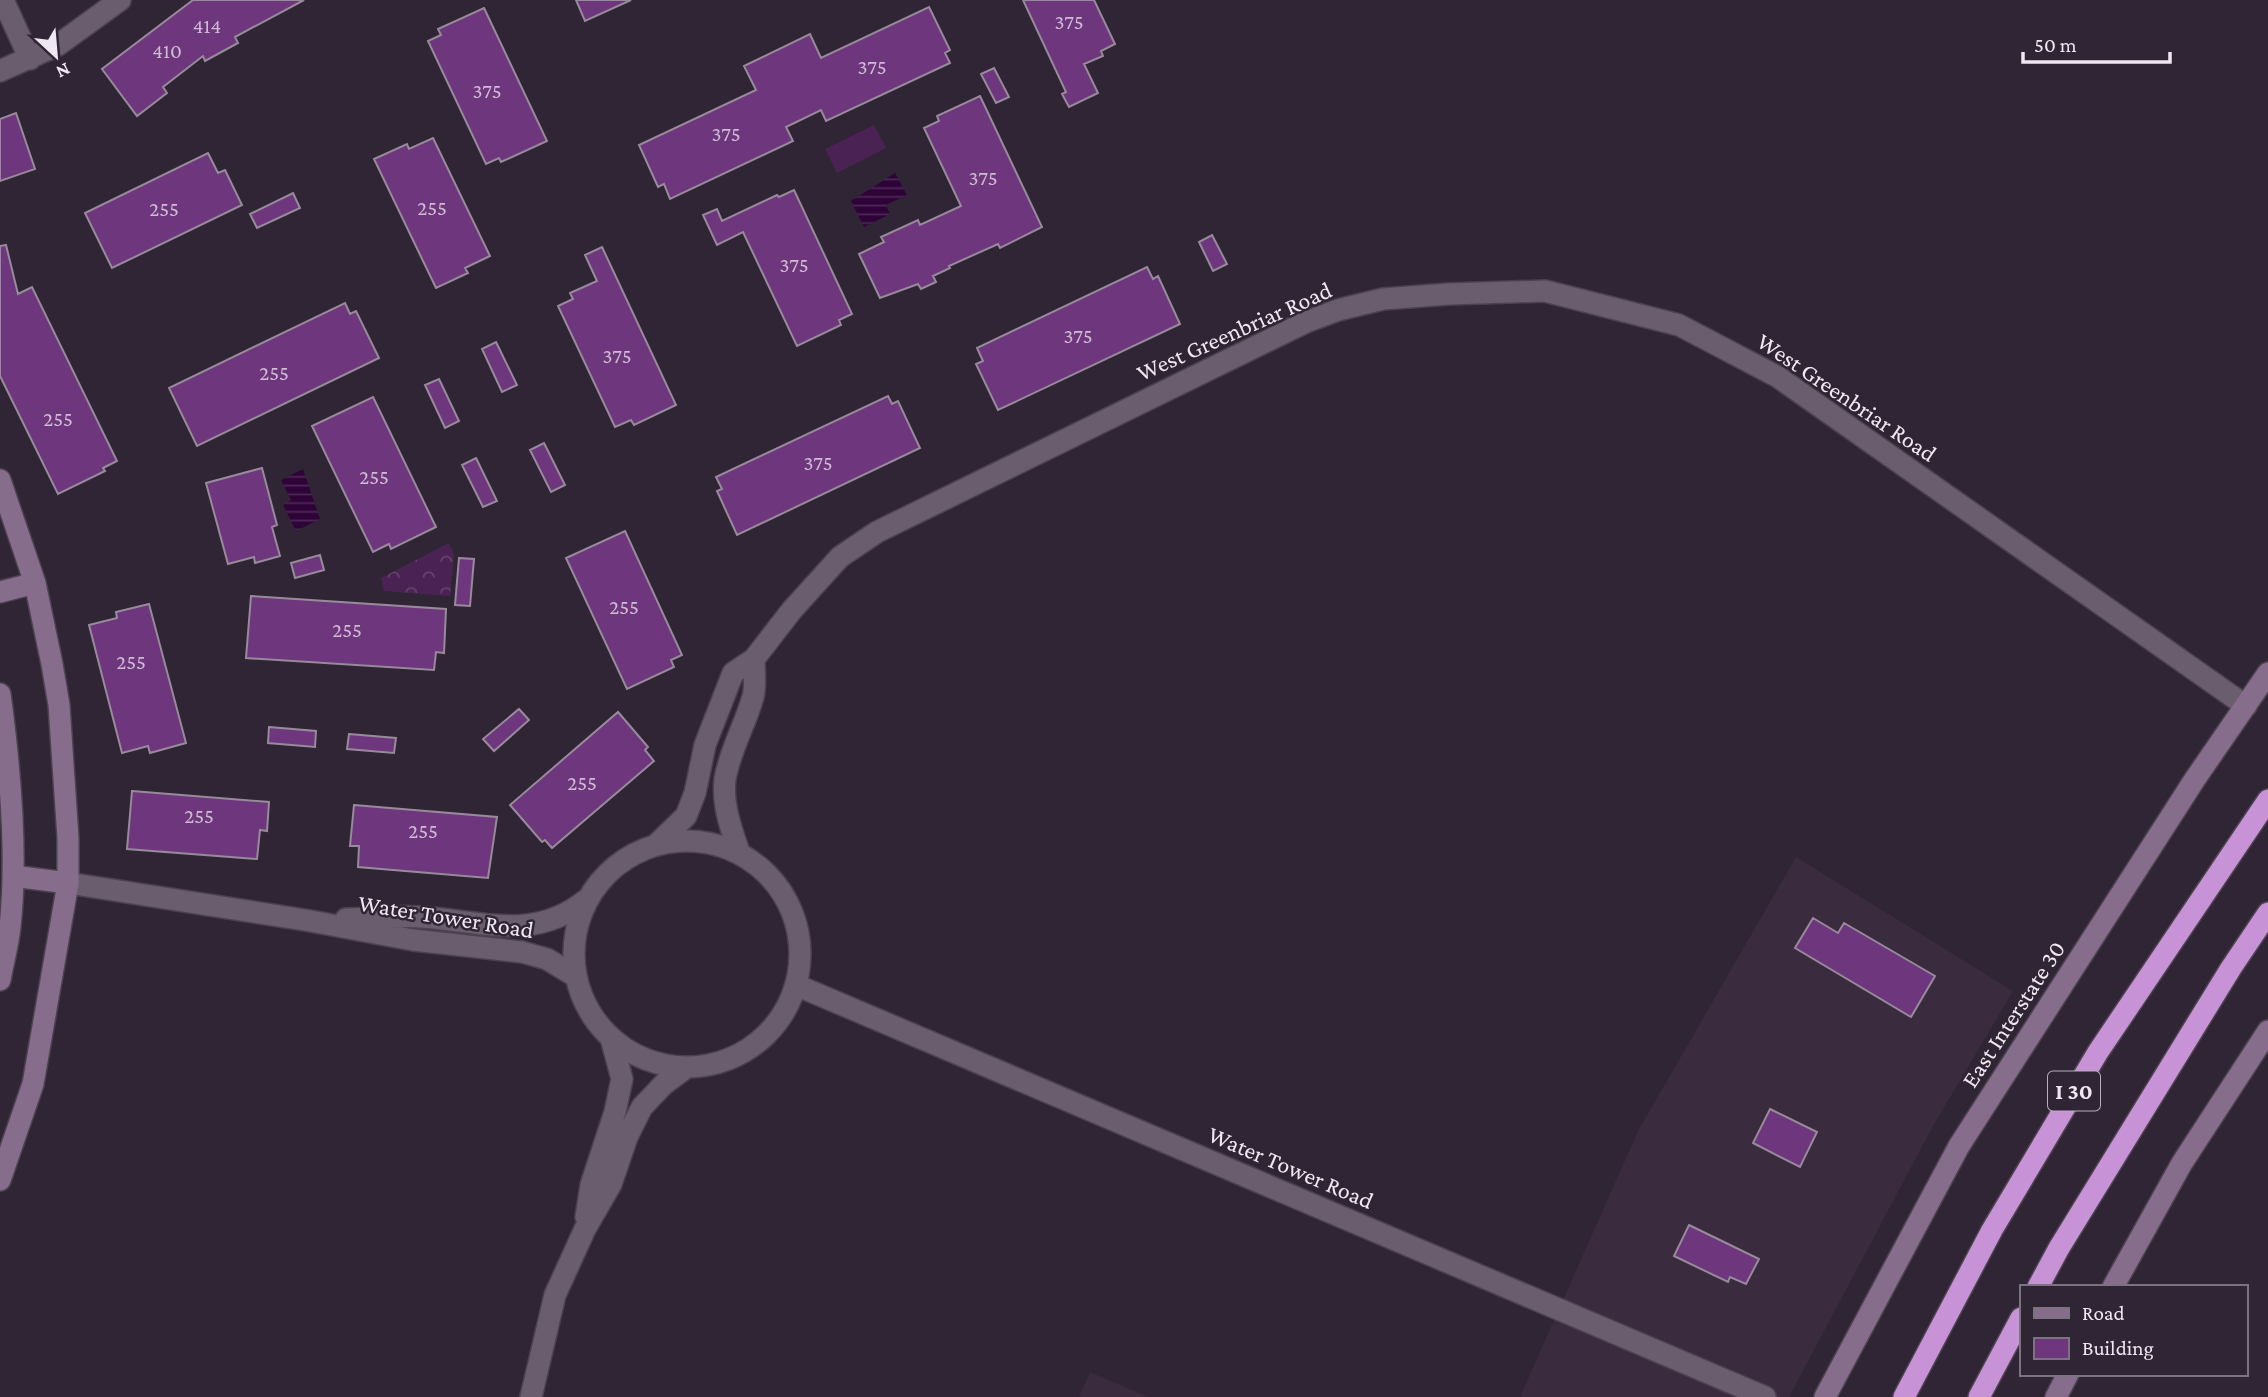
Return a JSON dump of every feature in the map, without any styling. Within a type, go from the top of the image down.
[{"type":"highway","name":"I 30","points":[[1904,1397],[1992,1230],[2098,1052],[2268,800]]},
{"type":"highway","points":[[2039,1285],[2059,1248],[2231,968],[2268,913]]},
{"type":"highway","points":[[1979,1397],[2020,1320]]},
{"type":"main road","points":[[0,481],[35,583],[44,618],[58,705],[66,802],[68,883],[33,1084],[0,1181]]},
{"type":"main road","points":[[0,592],[35,583]]},
{"type":"main road","name":"East Interstate 30","points":[[1825,1397],[1959,1146],[2195,779],[2268,673]]},
{"type":"main road","points":[[0,694],[10,791],[13,876],[10,927],[0,980]]},
{"type":"main road","points":[[13,876],[68,883]]},
{"type":"main road","points":[[2114,1285],[2182,1163],[2268,1031]]},
{"type":"main road","points":[[2056,1397],[2067,1376]]},
{"type":"street","points":[[3,0],[30,60]]},
{"type":"street","points":[[0,71],[30,60],[77,34],[120,0]]},
{"type":"street","name":"West Greenbriar Road","points":[[656,845],[686,816],[695,793],[705,745],[733,673],[754,659],[792,610],[840,557],[877,532],[1306,322],[1338,310],[1383,299],[1449,293],[1545,291],[1679,325],[1778,377],[2246,705]]},
{"type":"street","points":[[739,852],[728,822],[725,779],[735,741],[754,695],[754,659]]},
{"type":"street","points":[[684,840],[703,841],[739,852],[769,874],[790,905],[800,940],[801,959],[796,985],[785,1012],[760,1040],[729,1059],[687,1067],[658,1064],[641,1058],[611,1038],[589,1011],[575,976],[575,937],[587,900],[598,883],[612,869],[628,857],[656,845],[684,840]]},
{"type":"street","name":"Water Tower Road","points":[[68,883],[305,920],[413,940],[522,951],[547,959],[575,976]]},
{"type":"street","name":"Water Tower Road","points":[[305,920],[418,917],[521,927],[556,919],[587,900]]},
{"type":"street","name":"Water Tower Road","points":[[796,985],[1765,1397]]},
{"type":"street","points":[[584,1229],[591,1185],[615,1112],[622,1079],[611,1038]]},
{"type":"street","points":[[531,1397],[555,1295],[584,1229],[611,1184],[627,1137],[642,1107],[664,1084],[687,1067]]},
{"type":"shaded area","points":[[895,173],[907,195],[886,205],[890,214],[864,227],[851,201]]},
{"type":"shaded area","points":[[303,469],[320,519],[296,531],[283,505],[291,500],[281,480]]},
{"type":"shaded area","points":[[1796,857],[2013,991],[1933,1126],[1789,1397],[1520,1397],[1638,1131]]},
{"type":"shaded area","points":[[1090,1372],[1148,1397],[1079,1397]]},
{"type":"green space","points":[[874,125],[886,148],[837,173],[825,149]]},
{"type":"green space","points":[[449,543],[454,554],[450,596],[384,591],[381,578]]},
{"type":"building","points":[[193,0],[304,0],[235,37],[238,43],[205,61],[203,56],[163,87],[167,93],[137,116],[102,69]]},
{"type":"building","points":[[576,0],[631,0],[585,21]]},
{"type":"building","points":[[1023,0],[1094,0],[1115,44],[1101,51],[1103,56],[1084,64],[1098,93],[1069,107],[1062,94],[1066,92]]},
{"type":"building","points":[[929,7],[950,50],[945,53],[950,63],[826,121],[821,110],[786,127],[793,141],[670,199],[664,184],[658,187],[639,145],[756,90],[744,66],[810,34],[821,58]]},
{"type":"building","points":[[484,8],[547,141],[501,162],[499,158],[486,164],[428,41],[441,35],[438,29]]},
{"type":"building","points":[[994,68],[1009,97],[996,103],[981,74]]},
{"type":"building","points":[[980,96],[1042,227],[1000,248],[998,244],[949,266],[950,268],[933,276],[936,282],[921,289],[918,284],[880,298],[859,254],[884,242],[881,237],[918,220],[920,225],[961,206],[924,128],[939,121],[937,116]]},
{"type":"building","points":[[16,113],[35,169],[0,181],[0,119]]},
{"type":"building","points":[[433,138],[490,256],[465,268],[468,273],[436,288],[374,159],[407,144],[409,149]]},
{"type":"building","points":[[208,153],[218,173],[225,170],[242,205],[112,268],[85,213]]},
{"type":"building","points":[[794,190],[852,314],[839,320],[841,325],[797,346],[743,232],[717,245],[703,215],[717,209],[722,221],[777,195],[779,197]]},
{"type":"building","points":[[293,193],[300,208],[257,228],[250,214]]},
{"type":"building","points":[[1212,235],[1227,264],[1213,271],[1199,242]]},
{"type":"building","points":[[6,245],[18,294],[32,287],[117,461],[103,468],[105,471],[58,494],[0,376],[0,246]]},
{"type":"building","points":[[602,247],[676,405],[634,425],[631,420],[615,427],[558,306],[573,299],[570,293],[597,281],[585,255]]},
{"type":"building","points":[[1147,267],[1153,279],[1158,276],[1180,324],[998,410],[976,364],[983,361],[977,348]]},
{"type":"building","points":[[345,303],[350,314],[356,311],[379,358],[197,446],[169,388]]},
{"type":"building","points":[[496,342],[517,385],[502,392],[482,349]]},
{"type":"building","points":[[439,379],[459,421],[445,428],[425,385]]},
{"type":"building","points":[[888,396],[892,404],[898,401],[920,448],[737,535],[717,491],[722,489],[716,477]]},
{"type":"building","points":[[373,397],[436,527],[391,549],[389,544],[373,552],[312,426]]},
{"type":"building","points":[[544,443],[565,485],[551,492],[530,450]]},
{"type":"building","points":[[476,458],[497,501],[483,507],[462,465]]},
{"type":"building","points":[[262,468],[277,525],[272,527],[280,556],[255,563],[254,557],[228,564],[206,483]]},
{"type":"building","points":[[625,531],[682,655],[671,660],[674,667],[627,689],[566,558]]},
{"type":"building","points":[[320,555],[324,570],[295,578],[291,563]]},
{"type":"building","points":[[459,558],[474,559],[470,606],[455,605]]},
{"type":"building","points":[[251,596],[446,609],[444,653],[436,652],[434,670],[246,658]]},
{"type":"building","points":[[149,604],[186,743],[150,753],[148,746],[122,753],[89,625],[117,618],[116,612]]},
{"type":"building","points":[[519,709],[529,720],[494,751],[483,739]]},
{"type":"building","points":[[618,712],[648,747],[645,750],[654,761],[552,848],[545,840],[542,842],[510,805]]},
{"type":"building","points":[[269,727],[316,731],[315,747],[268,743]]},
{"type":"building","points":[[349,734],[396,738],[394,753],[347,749]]},
{"type":"building","points":[[132,791],[269,802],[267,831],[260,830],[257,859],[127,849]]},
{"type":"building","points":[[354,805],[497,817],[488,878],[358,867],[359,846],[350,846]]},
{"type":"building","points":[[1813,918],[1838,933],[1844,923],[1935,976],[1911,1017],[1795,948]]},
{"type":"building","points":[[1770,1109],[1817,1132],[1800,1167],[1753,1143]]},
{"type":"building","points":[[1689,1225],[1759,1259],[1746,1284],[1730,1277],[1728,1282],[1674,1256]]}]
